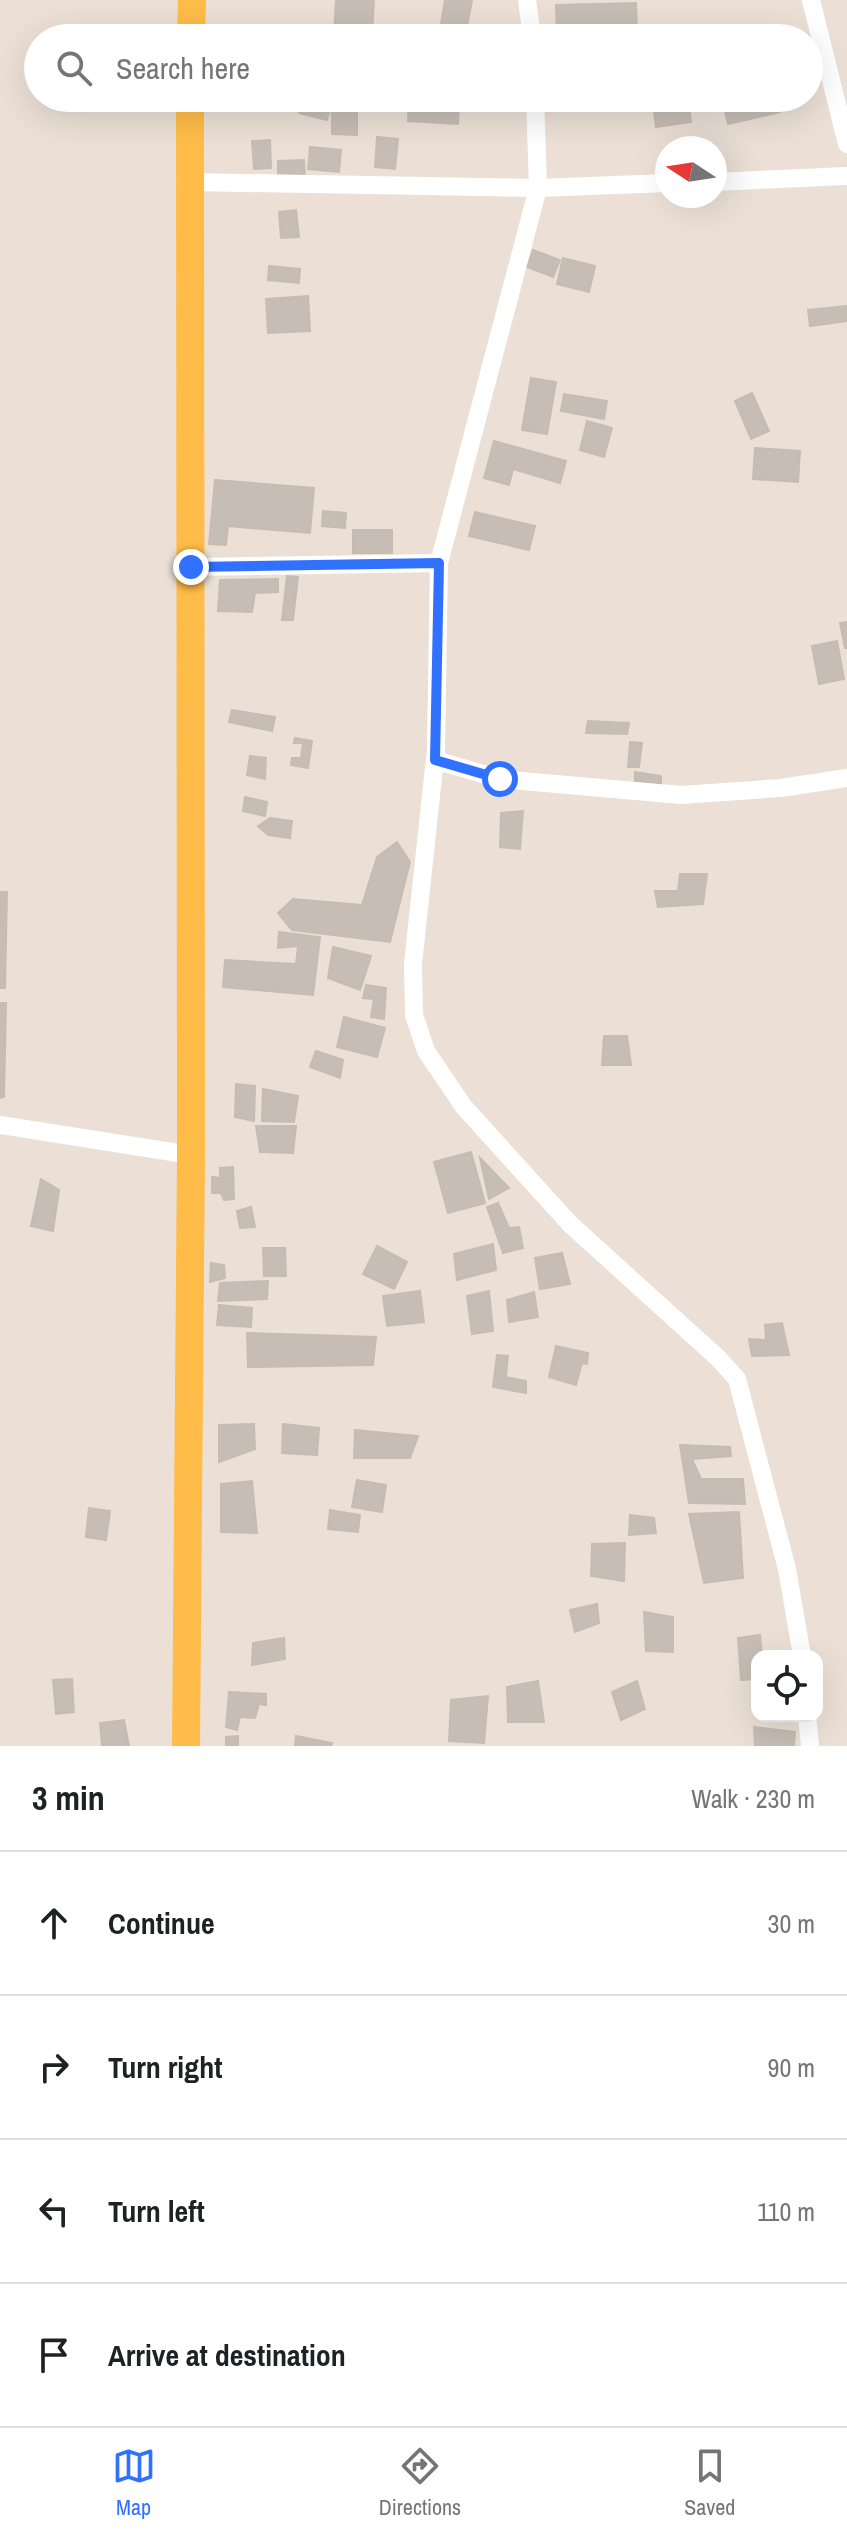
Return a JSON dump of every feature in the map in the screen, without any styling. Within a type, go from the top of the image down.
[{"type":"main road","points":[[191,24],[192,0]]},
{"type":"main road","points":[[186,1746],[191,1155],[190,112]]},
{"type":"street","points":[[527,0],[530,24]]},
{"type":"street","points":[[811,0],[817,24]]},
{"type":"street","points":[[823,46],[846,135]]},
{"type":"street","points":[[535,112],[538,188],[439,563],[435,760],[413,964],[414,1015],[426,1051],[464,1107],[570,1224],[718,1358],[737,1379],[787,1569],[801,1650]]},
{"type":"street","points":[[727,181],[847,176]]},
{"type":"street","points":[[189,182],[538,188],[655,183]]},
{"type":"street","points":[[191,567],[439,563]]},
{"type":"street","points":[[435,760],[500,779],[563,787],[681,795],[781,788],[847,778]]},
{"type":"street","points":[[0,1125],[191,1155]]},
{"type":"street","points":[[808,1722],[810,1746]]},
{"type":"building","points":[[336,0],[374,0],[373,24],[334,24]]},
{"type":"building","points":[[445,0],[472,0],[468,24],[441,24]]},
{"type":"building","points":[[636,3],[637,24],[557,24],[556,5]]},
{"type":"building","points":[[299,112],[329,112],[327,120]]},
{"type":"building","points":[[332,112],[357,112],[357,135],[332,134]]},
{"type":"building","points":[[408,112],[459,112],[458,124],[408,121]]},
{"type":"building","points":[[654,112],[690,112],[691,122],[656,127]]},
{"type":"building","points":[[725,112],[780,112],[728,124]]},
{"type":"building","points":[[377,137],[398,139],[395,169],[375,167]]},
{"type":"building","points":[[270,140],[271,168],[254,169],[252,141]]},
{"type":"building","points":[[310,147],[341,150],[339,172],[308,169]]},
{"type":"building","points":[[304,160],[305,178],[278,178],[278,161]]},
{"type":"building","points":[[296,210],[299,237],[281,238],[279,212]]},
{"type":"building","points":[[533,250],[560,260],[553,277],[527,267]]},
{"type":"building","points":[[563,258],[595,266],[589,292],[557,284]]},
{"type":"building","points":[[269,266],[300,269],[299,283],[268,280]]},
{"type":"building","points":[[308,296],[310,331],[268,333],[266,299]]},
{"type":"building","points":[[847,306],[847,321],[810,326],[808,310]]},
{"type":"building","points":[[531,378],[556,382],[547,434],[522,430]]},
{"type":"building","points":[[752,393],[769,431],[751,439],[735,401]]},
{"type":"building","points":[[564,394],[607,401],[604,419],[561,411]]},
{"type":"building","points":[[587,421],[612,428],[604,457],[580,450]]},
{"type":"building","points":[[494,441],[566,461],[560,483],[513,469],[509,485],[484,478]]},
{"type":"building","points":[[755,448],[800,451],[798,482],[753,479]]},
{"type":"building","points":[[215,480],[314,488],[310,533],[228,526],[226,545],[209,544]]},
{"type":"building","points":[[323,511],[346,513],[345,528],[322,526]]},
{"type":"building","points":[[475,512],[535,526],[529,550],[469,536]]},
{"type":"building","points":[[353,530],[392,530],[392,553],[353,553]]},
{"type":"building","points":[[287,576],[298,577],[293,620],[282,620]]},
{"type":"building","points":[[278,579],[278,592],[255,593],[252,612],[218,611],[220,580]]},
{"type":"building","points":[[847,622],[847,648],[845,648],[840,623]]},
{"type":"building","points":[[837,641],[844,679],[819,684],[812,646]]},
{"type":"building","points":[[232,710],[275,717],[272,731],[229,722]]},
{"type":"building","points":[[588,721],[629,723],[627,734],[586,733]]},
{"type":"building","points":[[295,738],[312,741],[308,768],[291,765],[292,758],[301,758],[303,743],[294,743]]},
{"type":"building","points":[[630,742],[642,743],[639,767],[628,767]]},
{"type":"building","points":[[250,756],[266,758],[265,779],[247,775]]},
{"type":"building","points":[[635,772],[661,776],[661,786],[635,787]]},
{"type":"building","points":[[245,797],[267,802],[265,816],[243,811]]},
{"type":"building","points":[[523,811],[520,849],[500,847],[501,813]]},
{"type":"building","points":[[270,818],[292,821],[290,838],[268,835],[258,826]]},
{"type":"building","points":[[397,842],[410,862],[390,942],[292,930],[278,913],[293,899],[362,905],[377,857]]},
{"type":"building","points":[[680,874],[707,874],[703,904],[658,907],[655,891],[678,891]]},
{"type":"building","points":[[0,892],[7,892],[5,988],[0,988]]},
{"type":"building","points":[[279,932],[320,937],[313,995],[223,987],[225,960],[296,964],[298,946],[278,948]]},
{"type":"building","points":[[333,947],[371,956],[360,990],[328,978]]},
{"type":"building","points":[[366,985],[386,988],[384,1019],[371,1017],[374,999],[363,998]]},
{"type":"building","points":[[0,1003],[6,1003],[4,1097],[0,1098]]},
{"type":"building","points":[[344,1017],[385,1028],[377,1057],[337,1047]]},
{"type":"building","points":[[604,1036],[627,1036],[631,1065],[602,1065]]},
{"type":"building","points":[[316,1051],[343,1060],[340,1078],[310,1067]]},
{"type":"building","points":[[236,1084],[255,1086],[254,1121],[235,1117]]},
{"type":"building","points":[[263,1089],[298,1096],[294,1122],[262,1121]]},
{"type":"building","points":[[256,1126],[296,1126],[293,1153],[260,1152]]},
{"type":"building","points":[[471,1152],[485,1203],[448,1213],[434,1162]]},
{"type":"building","points":[[480,1158],[509,1188],[489,1199]]},
{"type":"building","points":[[233,1167],[234,1199],[224,1200],[221,1193],[212,1193],[212,1177],[220,1178],[220,1168]]},
{"type":"building","points":[[41,1179],[59,1190],[53,1231],[31,1226]]},
{"type":"building","points":[[498,1203],[509,1228],[519,1227],[523,1248],[503,1253],[487,1207]]},
{"type":"building","points":[[251,1207],[255,1227],[240,1228],[237,1211]]},
{"type":"building","points":[[493,1244],[496,1270],[457,1280],[454,1254]]},
{"type":"building","points":[[377,1246],[407,1262],[394,1289],[363,1274]]},
{"type":"building","points":[[263,1248],[285,1248],[286,1276],[264,1276]]},
{"type":"building","points":[[562,1253],[570,1284],[540,1289],[535,1258]]},
{"type":"building","points":[[211,1263],[224,1265],[225,1278],[210,1282]]},
{"type":"building","points":[[268,1281],[267,1299],[218,1301],[220,1283]]},
{"type":"building","points":[[420,1291],[424,1322],[387,1326],[383,1296]]},
{"type":"building","points":[[489,1291],[493,1331],[472,1334],[467,1296]]},
{"type":"building","points":[[534,1292],[538,1317],[509,1322],[507,1300]]},
{"type":"building","points":[[219,1305],[252,1308],[251,1327],[217,1325]]},
{"type":"building","points":[[782,1323],[789,1355],[752,1356],[749,1339],[766,1340],[765,1325]]},
{"type":"building","points":[[247,1333],[376,1337],[373,1365],[248,1367]]},
{"type":"building","points":[[556,1346],[588,1353],[587,1364],[582,1363],[576,1385],[549,1377]]},
{"type":"building","points":[[497,1355],[508,1356],[506,1377],[526,1381],[526,1393],[493,1387]]},
{"type":"building","points":[[254,1424],[255,1449],[219,1462],[219,1425]]},
{"type":"building","points":[[283,1424],[319,1428],[317,1455],[282,1453]]},
{"type":"building","points":[[355,1430],[418,1436],[410,1458],[354,1458]]},
{"type":"building","points":[[680,1445],[730,1447],[731,1456],[692,1459],[701,1479],[743,1479],[745,1504],[689,1503]]},
{"type":"building","points":[[357,1480],[386,1485],[382,1512],[352,1507]]},
{"type":"building","points":[[252,1481],[257,1533],[221,1532],[221,1484]]},
{"type":"building","points":[[89,1508],[110,1511],[106,1540],[86,1537]]},
{"type":"building","points":[[330,1510],[360,1515],[358,1532],[328,1529]]},
{"type":"building","points":[[739,1512],[743,1578],[704,1583],[689,1514]]},
{"type":"building","points":[[630,1515],[654,1518],[656,1533],[629,1535]]},
{"type":"building","points":[[625,1543],[624,1581],[591,1576],[592,1544]]},
{"type":"building","points":[[597,1604],[599,1623],[575,1632],[570,1610]]},
{"type":"building","points":[[644,1612],[673,1617],[673,1652],[646,1651]]},
{"type":"building","points":[[760,1635],[761,1650],[751,1650],[751,1679],[741,1680],[738,1638]]},
{"type":"building","points":[[284,1638],[285,1659],[252,1665],[253,1643]]},
{"type":"building","points":[[72,1679],[74,1712],[56,1714],[53,1680]]},
{"type":"building","points":[[538,1681],[544,1722],[508,1722],[507,1687]]},
{"type":"building","points":[[637,1681],[645,1709],[621,1720],[612,1692]]},
{"type":"building","points":[[229,1692],[266,1694],[266,1705],[259,1704],[255,1718],[240,1717],[237,1730],[226,1727]]},
{"type":"building","points":[[488,1696],[484,1743],[449,1741],[451,1700]]},
{"type":"building","points":[[124,1720],[129,1746],[102,1746],[100,1723]]},
{"type":"building","points":[[754,1727],[795,1732],[794,1746],[755,1746]]},
{"type":"building","points":[[238,1736],[238,1746],[226,1746],[226,1737]]},
{"type":"building","points":[[296,1736],[332,1743],[331,1746],[295,1746]]},
{"type":"route","points":[[191,567],[439,563],[435,760],[500,779]]}]
